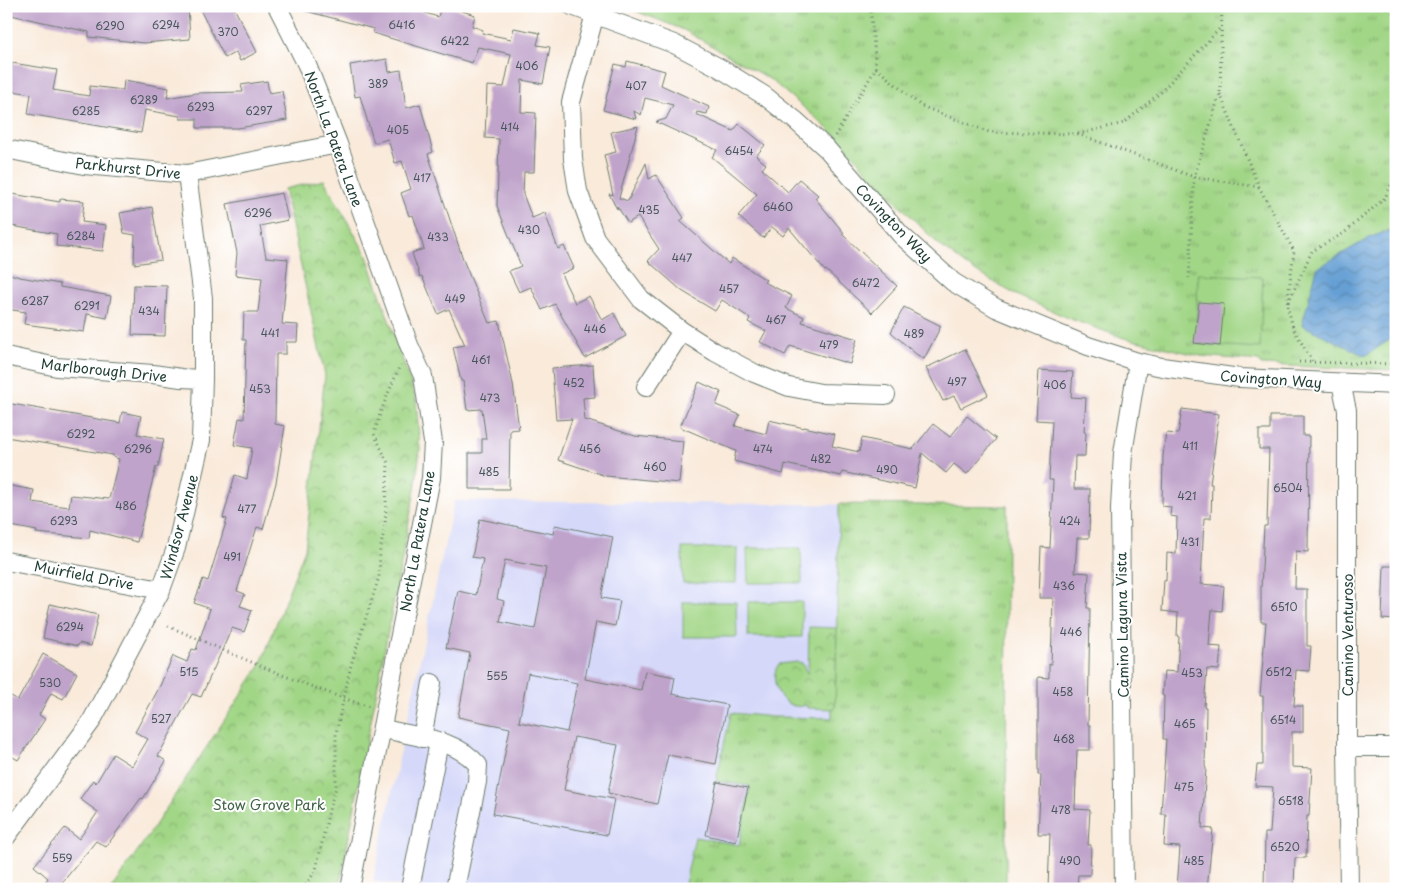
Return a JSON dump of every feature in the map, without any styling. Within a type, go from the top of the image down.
[{"type":"street","name":"North La Patera Lane","points":[[277,6],[307,65],[338,144],[409,345],[423,376],[433,442],[431,478],[350,889]]},
{"type":"street","name":"Covington Way","points":[[572,6],[674,44],[718,67],[765,96],[827,149],[901,235],[953,282],[996,308],[1088,346],[1138,362],[1240,378],[1396,384]]},
{"type":"street","points":[[595,14],[571,102],[573,159],[578,191],[595,238],[642,299],[682,331],[754,374],[789,387],[821,393],[886,395]]},
{"type":"street","name":"Parkhurst Drive","points":[[6,149],[84,165],[187,174],[338,144]]},
{"type":"street","name":"Windsor Avenue","points":[[6,837],[91,722],[161,590],[176,548],[201,440],[203,379],[203,298],[187,174]]},
{"type":"street","points":[[646,387],[682,331]]},
{"type":"street","name":"Marlborough Drive","points":[[6,356],[57,367],[203,379]]},
{"type":"street","name":"Camino Laguna Vista","points":[[1124,889],[1120,508],[1123,453],[1138,362]]},
{"type":"street","name":"Camino Venturoso","points":[[1341,383],[1347,410],[1349,889]]},
{"type":"street","name":"Muirfield Drive","points":[[6,561],[161,590]]},
{"type":"street","points":[[422,738],[432,683]]},
{"type":"street","points":[[383,720],[422,738],[452,745],[469,754],[478,765],[477,782],[455,889]]},
{"type":"street","points":[[410,889],[439,742]]},
{"type":"street","points":[[1347,747],[1396,747]]},
{"type":"path","points":[[827,149],[876,68],[870,6]]},
{"type":"path","points":[[1190,278],[1194,176],[1220,93],[1222,6]]},
{"type":"path","points":[[1384,6],[1396,15]]},
{"type":"path","points":[[876,68],[921,106],[989,132],[1078,134],[1124,123],[1160,93],[1222,27]]},
{"type":"path","points":[[1220,93],[1259,187],[1294,251],[1287,305],[1293,328],[1312,361]]},
{"type":"path","points":[[1078,134],[1194,176],[1259,187]]},
{"type":"path","points":[[1287,305],[1312,251],[1344,233],[1385,198],[1396,174]]},
{"type":"path","points":[[303,889],[316,870],[330,806],[336,788],[336,732],[351,665],[379,577],[380,551],[385,525],[388,463],[374,434],[381,411],[409,345]]},
{"type":"path","points":[[1294,362],[1396,364]]},
{"type":"path","points":[[168,626],[260,666],[343,698],[383,720]]},
{"type":"path","points":[[227,888],[248,889]]},
{"type":"shaded area","points":[[454,501],[1007,506],[1006,889],[412,889],[373,881]]},
{"type":"green space","points":[[623,6],[1396,6],[1396,370],[1261,365],[1259,361],[1201,356],[1124,338],[1073,320],[1016,295],[968,267],[938,244],[871,176],[845,145],[771,80],[684,30]]},
{"type":"green space","name":"Stow Grove Park","points":[[324,180],[367,256],[416,399],[420,449],[415,490],[339,889],[111,889],[260,666],[305,549],[325,375],[284,189]]},
{"type":"green space","points":[[1198,274],[1263,277],[1260,348],[1196,344]]},
{"type":"green space","points":[[839,504],[1007,506],[1006,889],[684,889],[695,837],[739,845],[750,786],[716,781],[731,713],[775,717],[832,718],[832,708],[835,708]]},
{"type":"green space","points":[[682,548],[737,548],[736,583],[683,583]]},
{"type":"green space","points":[[747,548],[801,548],[802,583],[748,583]]},
{"type":"green space","points":[[683,602],[736,602],[737,637],[683,637]]},
{"type":"green space","points":[[748,602],[802,602],[802,637],[748,637]]},
{"type":"green space","points":[[809,627],[837,628],[835,709],[807,708],[807,705],[798,706],[790,704],[779,694],[776,686],[776,670],[779,664],[802,663],[808,674]]},
{"type":"water","points":[[1396,228],[1396,336],[1365,356],[1302,325],[1317,268],[1371,237]]},
{"type":"building","points":[[6,6],[131,6],[131,9],[188,6],[190,39],[144,43],[89,37],[89,32],[6,14]]},
{"type":"building","points":[[198,6],[233,6],[257,52],[240,61],[236,52],[225,58]]},
{"type":"building","points":[[307,6],[403,6],[438,17],[441,6],[446,6],[475,15],[472,26],[483,30],[482,33],[511,39],[514,28],[540,33],[537,45],[550,47],[543,84],[522,80],[521,112],[536,113],[534,172],[524,172],[523,194],[532,218],[545,213],[558,249],[564,246],[574,268],[561,274],[575,303],[589,296],[602,320],[614,313],[626,336],[585,358],[555,304],[542,310],[531,287],[519,292],[509,271],[521,266],[497,206],[499,139],[485,138],[487,86],[504,87],[511,54],[478,47],[472,63],[373,33],[374,29],[306,11]]},
{"type":"building","points":[[387,59],[389,72],[401,70],[406,108],[420,104],[433,152],[428,154],[464,262],[489,323],[499,321],[513,384],[519,429],[510,430],[509,489],[469,489],[469,453],[482,453],[482,439],[486,439],[482,409],[467,410],[463,381],[461,381],[453,347],[465,345],[449,309],[438,314],[422,276],[420,277],[412,253],[424,249],[413,215],[409,216],[401,193],[411,189],[402,161],[395,163],[388,139],[374,143],[360,96],[355,97],[350,65]]},
{"type":"building","points":[[627,61],[665,71],[661,85],[709,107],[707,114],[697,112],[696,114],[733,131],[739,124],[765,145],[756,156],[766,164],[762,169],[788,192],[799,179],[818,195],[815,198],[844,233],[842,234],[897,286],[872,313],[825,271],[789,228],[783,236],[772,227],[763,238],[738,216],[757,194],[712,157],[717,150],[656,122],[666,119],[673,105],[645,98],[641,115],[634,111],[636,119],[603,110],[615,64],[626,67]]},
{"type":"building","points":[[12,63],[57,70],[53,90],[89,96],[90,86],[123,90],[124,80],[169,88],[167,98],[196,93],[243,92],[241,85],[267,81],[269,93],[282,91],[287,120],[238,128],[197,128],[197,119],[180,119],[180,116],[145,110],[141,133],[28,114],[31,94],[7,90]]},
{"type":"building","points":[[638,126],[619,198],[628,201],[646,163],[649,179],[656,175],[684,218],[680,221],[729,264],[732,258],[766,280],[764,282],[792,296],[786,308],[804,317],[802,322],[857,339],[850,364],[790,346],[785,355],[760,342],[766,331],[748,322],[750,318],[722,300],[715,311],[682,291],[648,261],[659,249],[638,217],[628,223],[617,206],[617,209],[609,194],[613,195],[604,155],[616,152],[611,132]]},
{"type":"building","points":[[6,193],[60,202],[60,199],[84,201],[82,222],[106,225],[103,251],[56,246],[57,234],[6,225]]},
{"type":"building","points":[[282,193],[288,220],[260,226],[266,257],[288,259],[282,324],[298,325],[297,342],[286,342],[286,354],[276,354],[275,424],[285,426],[276,483],[263,529],[257,527],[237,591],[245,594],[240,606],[252,610],[244,632],[232,628],[201,697],[192,694],[158,756],[166,761],[143,799],[141,798],[106,847],[96,841],[57,889],[41,889],[48,878],[34,866],[65,828],[79,839],[98,812],[80,799],[93,780],[96,783],[113,754],[132,766],[148,739],[135,732],[159,688],[173,656],[187,662],[192,649],[196,650],[210,609],[194,603],[203,579],[208,581],[227,519],[223,518],[235,475],[247,479],[252,448],[234,445],[239,418],[244,419],[246,340],[243,340],[244,312],[258,312],[262,278],[235,275],[237,253],[227,204]]},
{"type":"building","points":[[152,207],[161,260],[134,264],[135,235],[124,233],[120,213]]},
{"type":"building","points":[[6,273],[60,284],[60,287],[111,296],[107,318],[87,314],[84,332],[24,324],[26,312],[6,309]]},
{"type":"building","points":[[134,285],[167,286],[165,336],[132,335]]},
{"type":"building","points":[[1199,302],[1224,304],[1220,346],[1194,343]]},
{"type":"building","points":[[904,307],[941,326],[924,359],[891,332]]},
{"type":"building","points":[[965,349],[988,395],[961,408],[954,396],[943,401],[926,368]]},
{"type":"building","points":[[593,365],[595,397],[583,398],[585,420],[635,436],[683,441],[679,483],[606,476],[558,460],[572,419],[556,420],[552,368]]},
{"type":"building","points":[[1039,370],[1073,372],[1071,397],[1086,398],[1085,456],[1075,456],[1074,489],[1090,489],[1089,538],[1077,538],[1075,572],[1089,573],[1087,608],[1090,608],[1088,725],[1090,725],[1090,750],[1077,750],[1075,809],[1090,810],[1088,845],[1091,845],[1090,875],[1078,875],[1077,889],[1048,889],[1050,834],[1038,834],[1041,775],[1038,775],[1038,677],[1049,678],[1053,598],[1039,598],[1041,547],[1050,548],[1053,480],[1049,480],[1052,421],[1036,420]]},
{"type":"building","points":[[699,382],[721,392],[716,405],[740,415],[735,426],[766,434],[769,420],[804,427],[835,434],[832,446],[859,452],[862,438],[913,449],[933,424],[950,437],[967,416],[996,439],[967,474],[954,464],[946,473],[922,453],[915,488],[842,472],[841,476],[785,464],[783,474],[734,461],[736,451],[680,427]]},
{"type":"building","points":[[6,403],[120,423],[122,412],[141,416],[137,434],[164,439],[137,542],[90,530],[89,538],[36,533],[37,531],[6,525],[6,485],[34,490],[32,502],[69,507],[71,495],[109,499],[119,459],[113,457],[113,455],[6,437]]},
{"type":"building","points":[[1182,409],[1219,414],[1210,484],[1212,484],[1211,518],[1204,518],[1201,584],[1224,586],[1222,611],[1212,610],[1209,646],[1221,647],[1219,670],[1207,669],[1204,707],[1206,707],[1206,768],[1202,828],[1213,829],[1207,889],[1177,889],[1180,847],[1164,846],[1166,814],[1161,814],[1166,739],[1163,739],[1164,696],[1162,695],[1164,671],[1177,672],[1179,637],[1177,636],[1178,613],[1162,611],[1167,553],[1176,554],[1177,517],[1170,516],[1171,507],[1162,506],[1163,456],[1166,433],[1178,434]]},
{"type":"building","points":[[1270,416],[1303,416],[1303,436],[1309,436],[1308,552],[1296,551],[1295,589],[1307,589],[1307,646],[1311,646],[1309,671],[1296,670],[1294,706],[1303,706],[1303,732],[1292,732],[1292,767],[1312,768],[1309,816],[1307,816],[1306,858],[1295,858],[1294,889],[1264,889],[1265,833],[1270,833],[1273,787],[1255,786],[1257,765],[1263,765],[1263,696],[1260,696],[1266,622],[1261,622],[1261,589],[1264,526],[1267,526],[1269,449],[1259,449],[1259,430],[1270,430]]},
{"type":"building","points":[[480,519],[553,534],[555,525],[613,537],[601,598],[620,601],[615,626],[596,622],[585,679],[641,690],[645,671],[675,677],[672,694],[727,705],[716,764],[668,755],[657,804],[608,793],[618,745],[574,737],[564,790],[614,799],[607,835],[493,814],[510,728],[458,717],[470,653],[446,648],[458,591],[476,595],[483,559],[472,557]],"holes":[[[505,560],[546,568],[535,629],[500,622],[504,601],[497,599]],[[528,673],[577,683],[567,732],[519,722]]]},
{"type":"building","points":[[1384,566],[1396,566],[1396,620],[1382,619]]},
{"type":"building","points":[[50,604],[98,615],[91,646],[79,643],[78,646],[43,638]]},
{"type":"building","points":[[43,654],[77,673],[63,699],[51,693],[39,715],[45,719],[18,760],[6,753],[6,693],[18,700]]},
{"type":"building","points":[[717,782],[748,788],[736,842],[706,835]]}]
